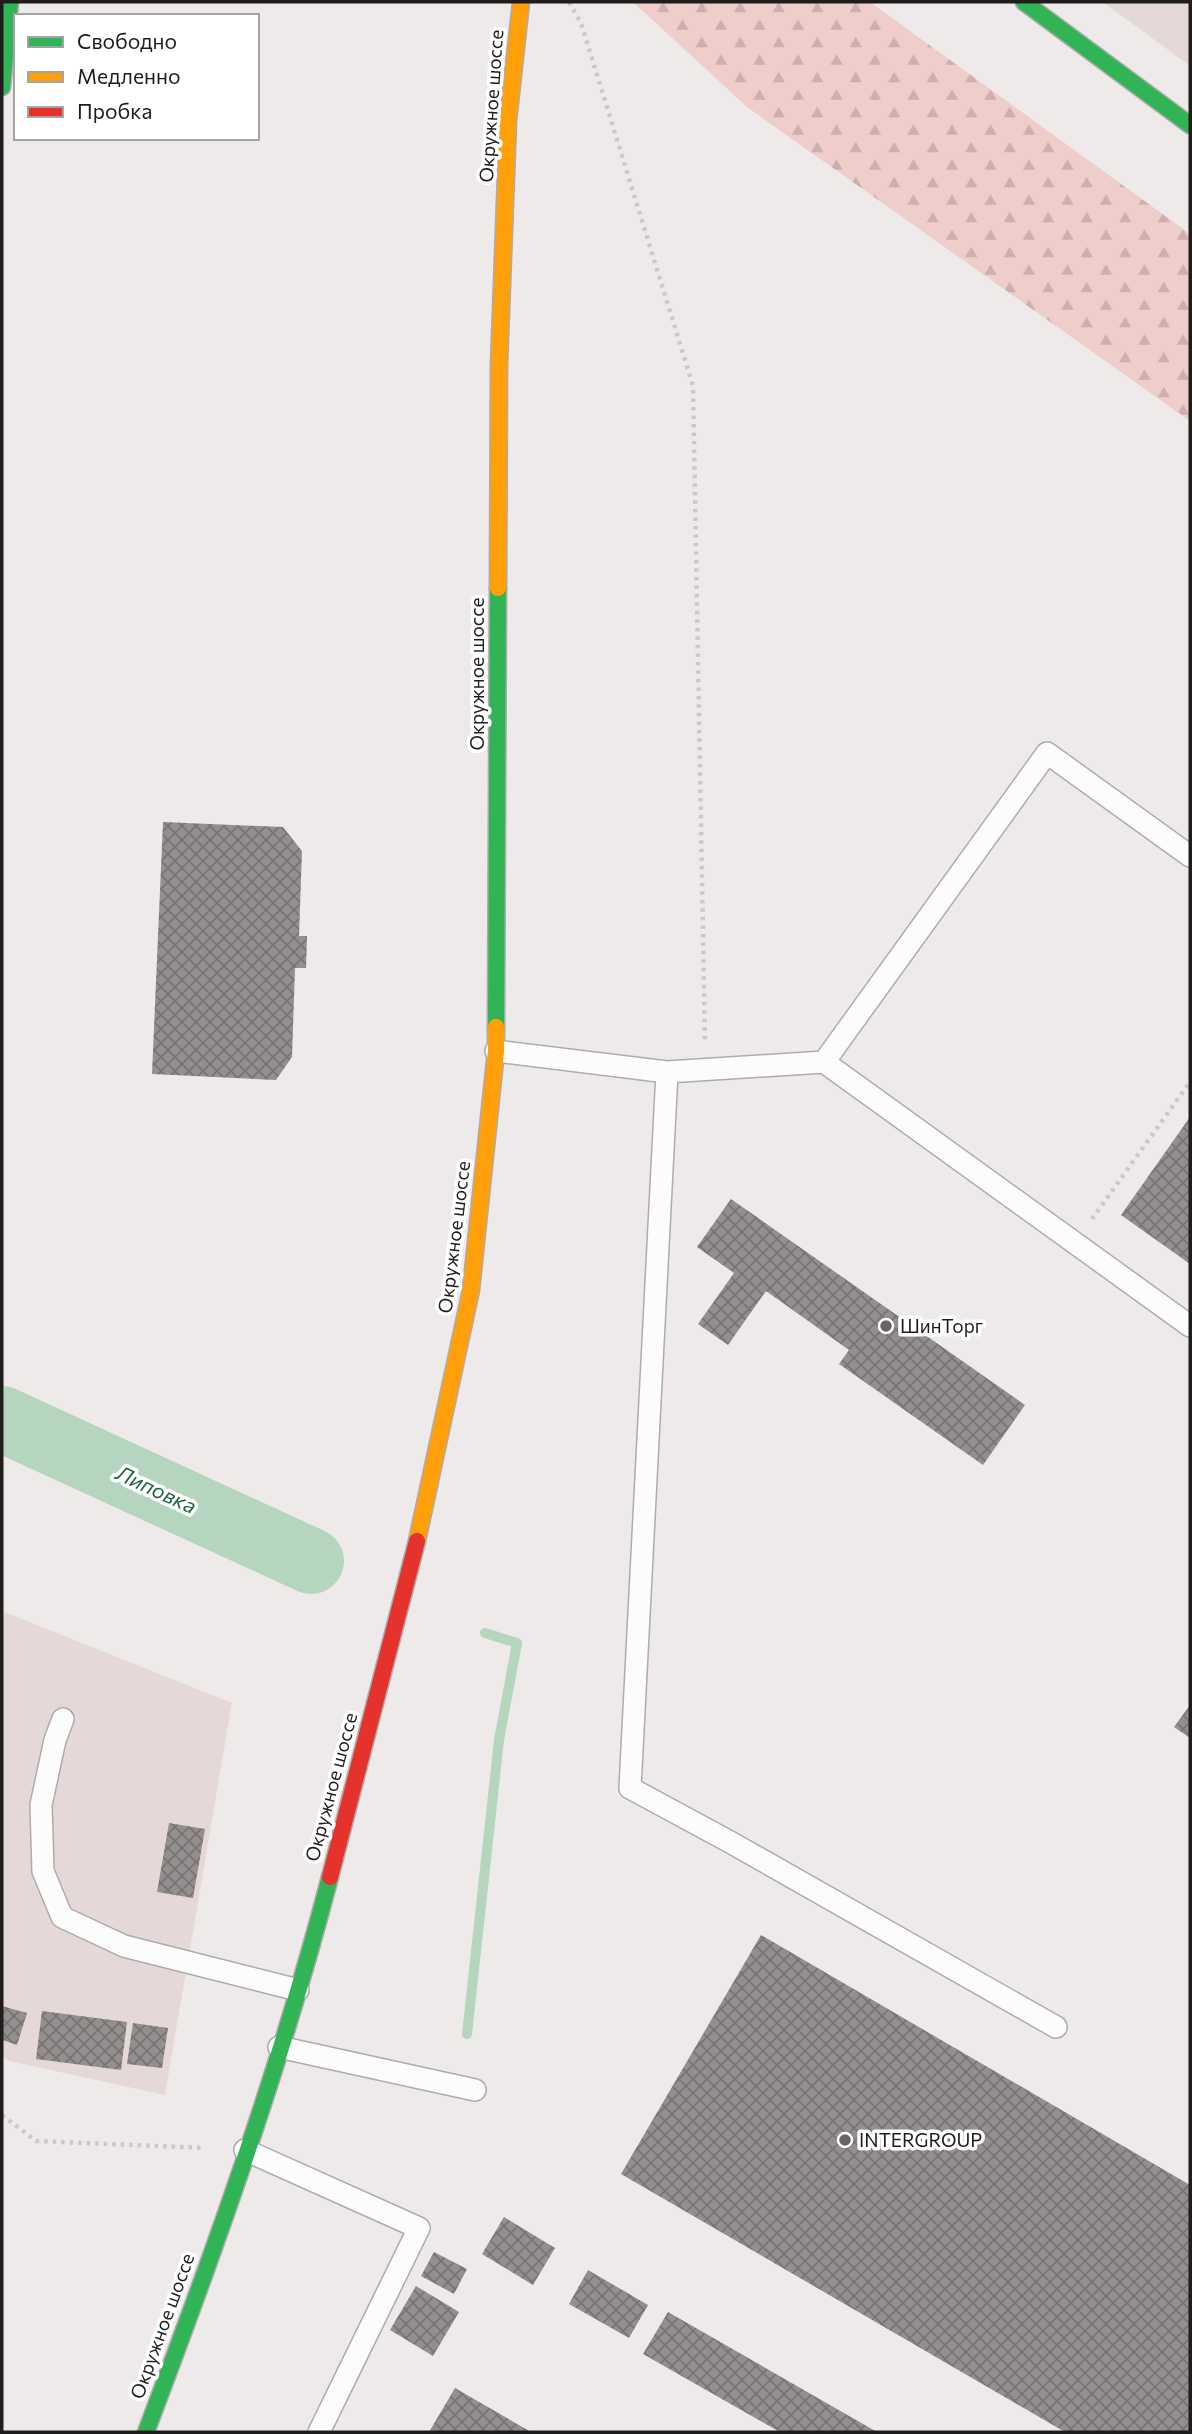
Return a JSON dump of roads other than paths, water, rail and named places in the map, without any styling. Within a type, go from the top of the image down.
[{"type":"main road","points":[[2,87],[10,2]]},
{"type":"main road","name":"Окружное шоссе","points":[[146,2432],[191,2314],[298,1990],[426,1506],[471,1290],[496,1051],[499,365],[508,121],[521,2]]},
{"type":"main road","points":[[1024,2],[1190,125]]},
{"type":"lane","points":[[824,1062],[1047,753],[1190,856]]},
{"type":"lane","points":[[496,1051],[667,1072],[824,1062],[1190,1326]]},
{"type":"lane","points":[[667,1072],[630,1788],[1056,2027]]},
{"type":"lane","points":[[63,1719],[55,1740],[41,1805],[43,1871],[62,1917],[124,1946],[298,1990]]},
{"type":"lane","points":[[279,2047],[475,2090]]},
{"type":"lane","points":[[245,2150],[419,2228],[319,2432]]},
{"type":"waterway","name":"Липовка","points":[[2,1419],[311,1561]]},
{"type":"waterway","points":[[467,2034],[499,1740],[517,1643],[485,1633]]},
{"type":"place","name":"ШинТорг","points":[[886,1326]]},
{"type":"place","name":"INTERGROUP","points":[[845,2140]]}]
